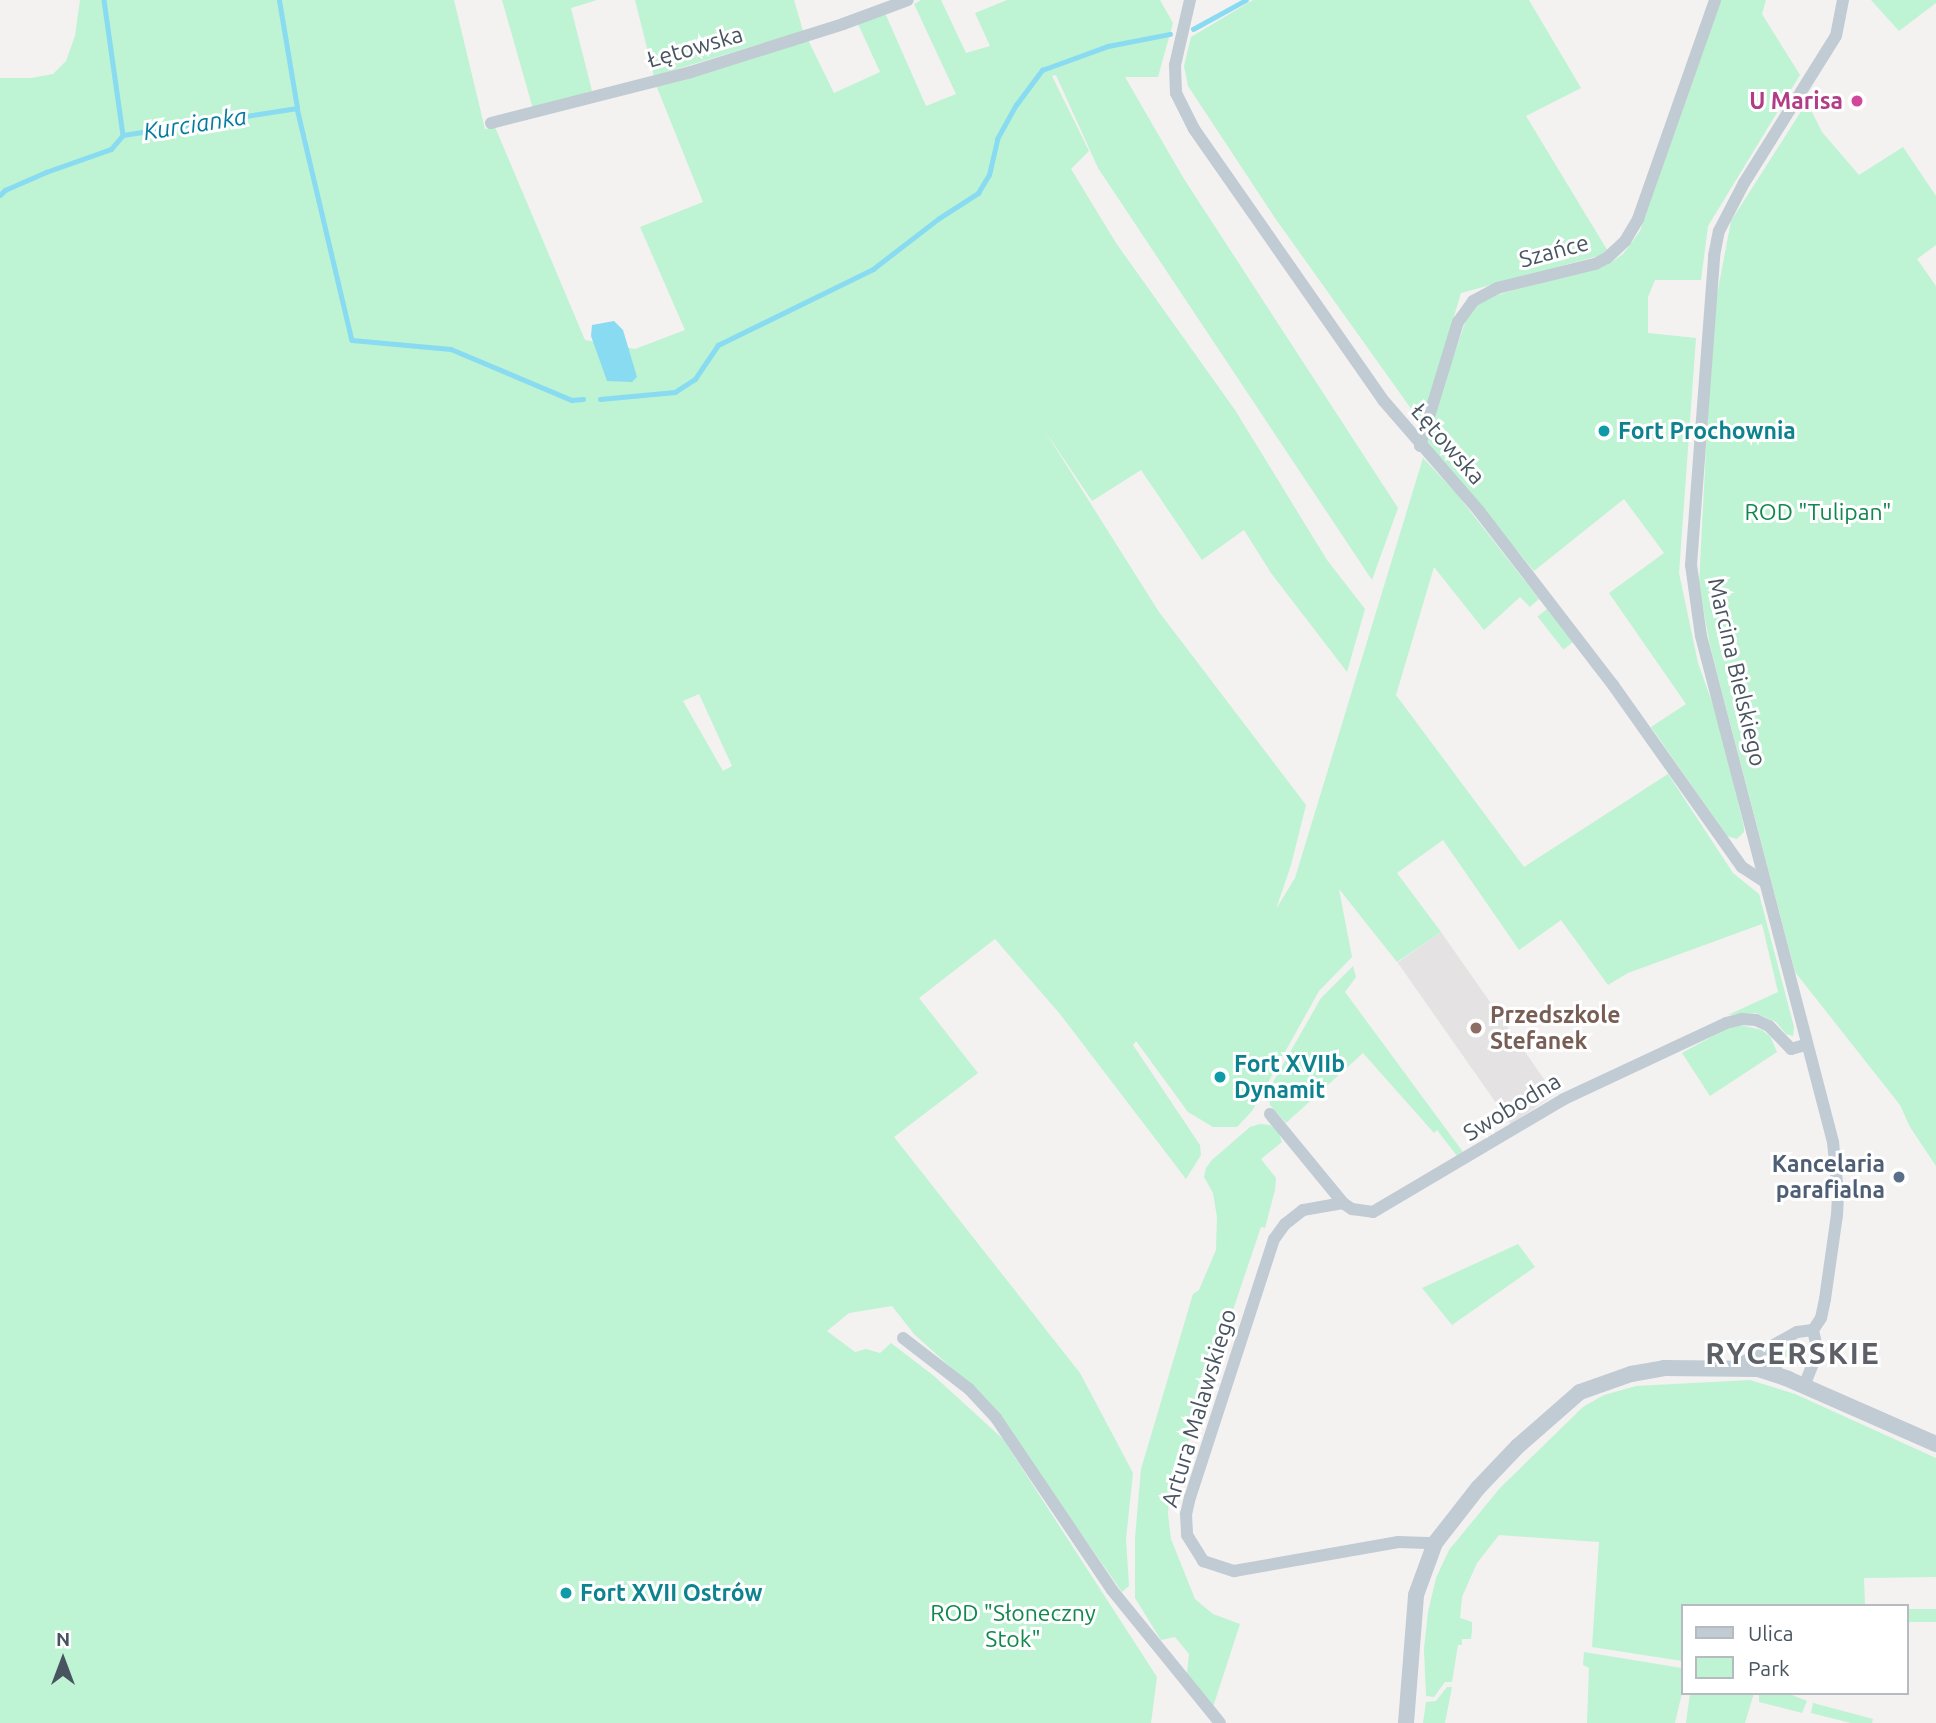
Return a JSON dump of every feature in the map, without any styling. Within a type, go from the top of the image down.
[{"type":"street","name":"Łętowska","points":[[491,123],[691,72],[843,24],[908,0]]},
{"type":"street","name":"Łętowska","points":[[1190,0],[1175,65],[1176,93],[1194,129],[1383,400],[1419,446],[1479,511],[1613,685],[1742,867],[1765,882]]},
{"type":"street","name":"Szańce","points":[[1419,446],[1458,322],[1473,300],[1497,288],[1595,264],[1607,258],[1625,241],[1637,219],[1715,0]]},
{"type":"street","name":"Marcina Bielskiego","points":[[1804,1386],[1818,1352],[1813,1330],[1821,1318],[1825,1299],[1838,1193],[1833,1142],[1805,1045],[1701,636],[1692,588],[1692,540],[1713,269],[1723,223],[1744,183],[1836,36],[1843,0]]},
{"type":"street","name":"Swobodna","points":[[1343,1203],[1363,1212],[1381,1209],[1564,1099],[1726,1023],[1742,1019],[1756,1020],[1769,1026],[1791,1049],[1805,1045]]},
{"type":"street","points":[[1270,1114],[1343,1203]]},
{"type":"street","name":"Artura Malawskiego","points":[[1343,1203],[1303,1210],[1285,1224],[1274,1239],[1196,1479],[1185,1525],[1191,1545],[1203,1561],[1234,1571],[1398,1542],[1435,1543]]},
{"type":"street","points":[[1734,1367],[1797,1332],[1813,1330]]},
{"type":"street","points":[[903,1338],[969,1390],[996,1418],[1112,1590],[1218,1723]]},
{"type":"street","points":[[1775,1345],[1773,1359],[1778,1375]]},
{"type":"street","points":[[1406,1723],[1416,1595],[1435,1543],[1478,1488],[1518,1446],[1580,1392],[1631,1374],[1664,1368],[1734,1367],[1778,1375],[1936,1444]]},
{"type":"shaded area","name":"Przedszkole Stefanek","points":[[1441,932],[1555,1094],[1511,1125],[1398,962]]},
{"type":"green space","name":"ROD \"Słoneczny Stok\"","points":[[80,0],[454,0],[485,129],[495,127],[585,340],[635,349],[685,330],[640,227],[703,202],[656,85],[808,40],[834,93],[880,72],[858,24],[885,13],[926,106],[956,94],[914,4],[921,0],[941,0],[966,53],[990,46],[975,13],[1007,0],[1160,0],[1173,23],[1158,77],[1125,77],[1184,179],[1398,508],[1372,580],[1098,168],[1056,75],[1052,76],[1089,151],[1071,169],[1116,243],[1235,410],[1327,560],[1365,609],[1347,672],[1271,573],[1244,530],[1202,560],[1141,470],[1092,501],[1043,428],[1159,612],[1306,805],[1291,865],[1276,909],[1295,878],[1423,458],[1456,493],[1539,599],[1530,607],[1520,597],[1484,630],[1434,567],[1396,695],[1524,867],[1668,774],[1733,873],[1759,894],[1794,1027],[1793,1036],[1786,1034],[1776,1022],[1756,1013],[1728,1015],[1778,992],[1762,924],[1628,973],[1608,985],[1561,920],[1519,950],[1443,840],[1397,873],[1441,932],[1397,962],[1339,889],[1352,957],[1319,991],[1252,1111],[1237,1127],[1213,1127],[1188,1112],[1136,1041],[1133,1045],[1200,1145],[1201,1155],[1186,1179],[1060,1014],[995,939],[919,998],[978,1073],[894,1137],[1080,1373],[1133,1473],[1126,1539],[1129,1586],[1122,1592],[990,1403],[914,1334],[892,1306],[849,1313],[827,1331],[855,1352],[866,1349],[880,1353],[891,1343],[934,1376],[1003,1439],[1157,1677],[1151,1723],[0,1723],[0,78],[31,78],[53,74],[66,61],[75,36]],"holes":[[[699,694],[732,766],[723,771],[683,701]]]},
{"type":"green space","points":[[502,0],[597,0],[571,8],[592,91],[533,109]]},
{"type":"green space","points":[[635,0],[794,0],[803,31],[654,76]]},
{"type":"green space","points":[[1253,0],[1529,0],[1581,88],[1526,116],[1609,253],[1461,293],[1422,424],[1275,218],[1188,86],[1184,66],[1191,37]]},
{"type":"green space","points":[[1721,0],[1766,0],[1762,14],[1800,75],[1708,226],[1701,280],[1655,280],[1648,297],[1648,333],[1696,338],[1679,573],[1698,663],[1719,722],[1744,827],[1744,832],[1737,839],[1727,836],[1651,727],[1686,704],[1609,593],[1664,553],[1624,499],[1534,571],[1425,439],[1469,311],[1489,297],[1609,264],[1623,254],[1640,231]]},
{"type":"green space","points":[[1871,0],[1936,0],[1936,3],[1899,31]]},
{"type":"green space","name":"ROD \"Tulipan\"","points":[[1807,102],[1822,132],[1859,175],[1903,147],[1936,196],[1936,245],[1917,259],[1936,286],[1936,1166],[1910,1127],[1900,1105],[1795,972],[1710,646],[1699,584],[1713,316],[1731,221]]},
{"type":"green space","points":[[1547,609],[1573,642],[1563,649],[1538,616]]},
{"type":"green space","points":[[1353,966],[1356,977],[1345,992],[1463,1152],[1457,1156],[1437,1130],[1434,1133],[1363,1053],[1286,1123],[1270,1105],[1268,1091],[1321,998]]},
{"type":"green space","points":[[1740,1025],[1762,1030],[1770,1036],[1777,1052],[1710,1096],[1682,1053],[1724,1030]]},
{"type":"green space","points":[[1270,1125],[1278,1131],[1282,1142],[1261,1159],[1276,1178],[1275,1190],[1265,1228],[1261,1227],[1169,1500],[1171,1539],[1195,1599],[1213,1614],[1240,1624],[1213,1707],[1187,1673],[1189,1654],[1175,1637],[1161,1640],[1135,1598],[1135,1538],[1141,1469],[1193,1294],[1199,1290],[1216,1250],[1217,1217],[1213,1193],[1204,1177],[1206,1168],[1250,1127]]},
{"type":"green space","points":[[1518,1244],[1535,1267],[1452,1325],[1422,1288]]},
{"type":"green space","points":[[1793,1343],[1806,1345],[1807,1350],[1799,1360],[1789,1364],[1784,1361],[1783,1353]]},
{"type":"green space","points":[[1750,1380],[1795,1394],[1936,1458],[1936,1577],[1864,1578],[1865,1604],[1680,1604],[1680,1661],[1592,1647],[1599,1542],[1499,1535],[1477,1563],[1462,1597],[1460,1618],[1472,1622],[1471,1639],[1462,1639],[1462,1645],[1458,1645],[1452,1682],[1445,1682],[1434,1697],[1426,1696],[1424,1649],[1428,1612],[1436,1578],[1449,1550],[1500,1488],[1583,1407],[1604,1395],[1636,1386]]},
{"type":"green space","points":[[1908,1609],[1936,1609],[1936,1622],[1908,1622]]},
{"type":"green space","points":[[1584,1652],[1680,1668],[1682,1695],[1675,1723],[1587,1723],[1589,1668],[1583,1665]]},
{"type":"green space","points":[[1447,1687],[1452,1687],[1445,1723],[1423,1723],[1426,1702],[1436,1701]]},
{"type":"green space","points":[[1690,1695],[1753,1695],[1745,1723],[1686,1723]]},
{"type":"green space","points":[[1759,1695],[1792,1695],[1807,1701],[1802,1713],[1759,1702]]},
{"type":"green space","points":[[1813,1703],[1873,1719],[1872,1723],[1851,1723],[1811,1713]]},
{"type":"water","points":[[614,321],[623,330],[637,377],[632,382],[607,381],[591,336],[592,325]]},
{"type":"waterway","points":[[104,0],[123,135]]},
{"type":"waterway","name":"Kurcianka","points":[[0,195],[5,190],[46,172],[111,149],[123,135],[297,108],[279,0]]},
{"type":"waterway","points":[[1193,29],[1246,0]]},
{"type":"waterway","points":[[600,399],[675,392],[695,379],[718,345],[873,269],[938,219],[978,193],[989,175],[997,139],[1016,105],[1042,70],[1108,46],[1170,34]]},
{"type":"waterway","points":[[297,108],[352,340],[451,349],[572,400],[583,399]]},
{"type":"place","name":"U Marisa","points":[[1857,101]]},
{"type":"place","name":"Fort Prochownia","points":[[1604,431]]},
{"type":"place","name":"Przedszkole Stefanek","points":[[1476,1028]]},
{"type":"place","name":"Fort XVIIb Dynamit","points":[[1220,1077]]},
{"type":"place","name":"Kancelaria parafialna","points":[[1899,1177]]},
{"type":"place","name":"Fort XVII Ostrów","points":[[566,1593]]},
{"type":"district","name":"RYCERSKIE","points":[[1793,1353]]}]
